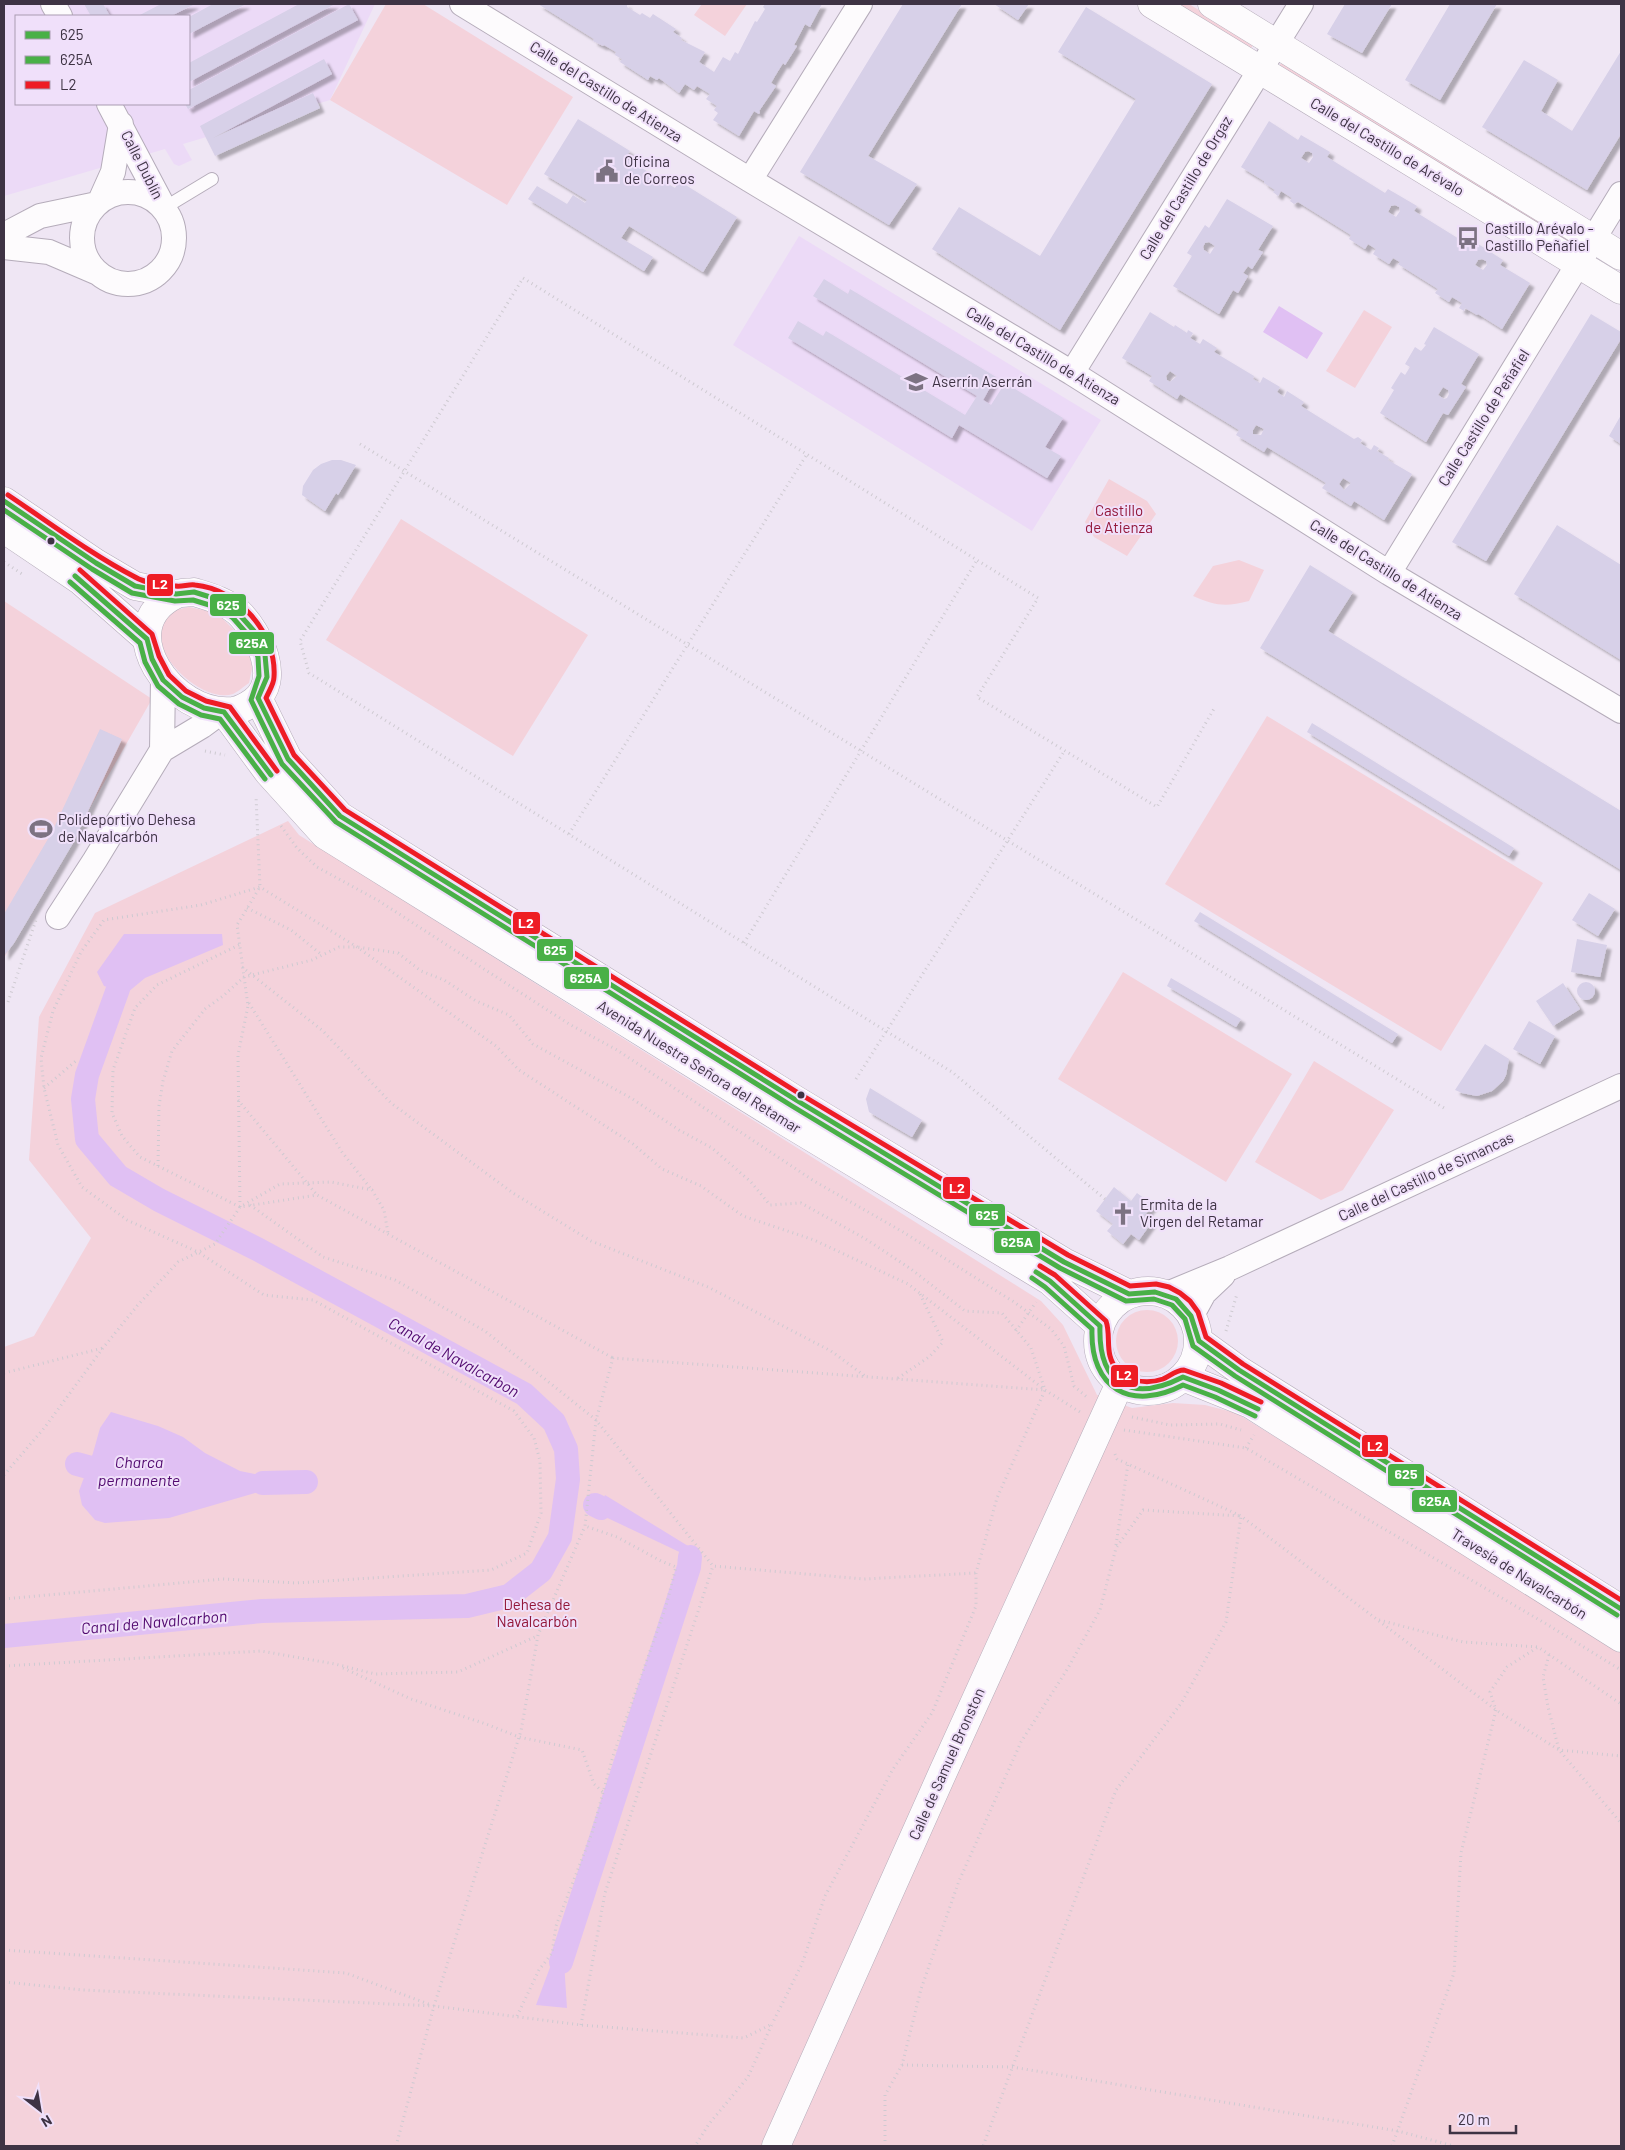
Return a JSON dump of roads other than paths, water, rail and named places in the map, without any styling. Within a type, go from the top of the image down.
[{"type":"street","name":"Calle del Castillo de Atienza","points":[[462,4],[750,180],[1072,373],[1388,573],[1621,711]]},
{"type":"street","points":[[750,180],[860,4]]},
{"type":"street","name":"Calle del Castillo de Arévalo","points":[[1152,4],[1621,290]]},
{"type":"street","name":"Calle del Castillo de Arévalo","points":[[1212,4],[1621,256]]},
{"type":"street","name":"Calle del Castillo de Orgaz","points":[[1072,373],[1301,4]]},
{"type":"street","name":"Calle Dublín","points":[[98,203],[113,172],[115,114]]},
{"type":"street","name":"Calle Dublín","points":[[115,114],[164,207]]},
{"type":"street","points":[[4,235],[40,216],[98,203],[119,192],[142,194],[164,207],[174,228],[172,253],[158,274],[138,283],[116,282],[49,252],[4,247]]},
{"type":"street","name":"Calle Castillo de Peñafiel","points":[[1388,573],[1621,194]]},
{"type":"street","points":[[98,203],[86,218],[82,239],[87,258],[98,273]]},
{"type":"street","points":[[4,502],[96,563],[136,586],[176,594],[194,592],[223,601],[238,613],[254,631],[265,656],[267,677],[258,698],[240,710],[222,712],[204,708],[182,697],[163,680],[152,659],[148,639],[149,622],[158,609],[176,594]]},
{"type":"street","points":[[4,529],[81,581],[148,639]]},
{"type":"street","points":[[162,750],[163,680]]},
{"type":"street","name":"Avenida Nuestra Señora del Retamar","points":[[258,698],[288,759],[340,816],[796,1100],[1064,1262],[1130,1294]]},
{"type":"street","points":[[48,917],[95,860],[162,750],[222,712]]},
{"type":"street","name":"Avenida Nuestra Señora del Retamar","points":[[222,712],[268,772],[325,835],[788,1122],[1050,1280],[1100,1326]]},
{"type":"street","name":"Calle del Castillo de Simancas","points":[[1167,1294],[1230,1268],[1621,1086]]},
{"type":"street","name":"Calle del Castillo de Simancas","points":[[1192,1315],[1204,1293],[1230,1268]]},
{"type":"street","points":[[1142,1291],[1167,1294],[1181,1302],[1192,1315],[1197,1328],[1199,1341],[1197,1354],[1191,1367],[1183,1377],[1169,1387],[1153,1391],[1136,1389],[1120,1383],[1109,1372],[1101,1358],[1098,1342],[1100,1326],[1111,1307],[1130,1294],[1142,1291]]},
{"type":"street","name":"Travesía de Navalcarbón","points":[[1199,1341],[1239,1370],[1621,1610]]},
{"type":"street","name":"Travesía de Navalcarbón","points":[[1183,1377],[1250,1404],[1621,1638]]},
{"type":"street","name":"Calle de Samuel Bronston","points":[[776,2146],[1120,1383]]},
{"type":"lane","points":[[164,207],[212,179]]},
{"type":"water","points":[[1279,306],[1323,333],[1307,359],[1263,332]]},
{"type":"water","points":[[124,934],[222,934],[223,945],[145,978],[127,993],[104,986],[97,972]]},
{"type":"water","name":"Charca permanente","points":[[111,1412],[158,1426],[183,1437],[205,1453],[240,1471],[264,1476],[262,1491],[169,1518],[105,1523],[95,1520],[82,1505],[79,1491],[100,1428]]},
{"type":"water","points":[[605,1495],[693,1549],[690,1557],[599,1514]]},
{"type":"water","points":[[552,1962],[564,1962],[567,2008],[536,2005]]},
{"type":"waterway","name":"Canal de Navalcarbon","points":[[4,1636],[262,1611],[467,1606],[509,1596],[541,1571],[560,1537],[568,1479],[566,1449],[554,1422],[524,1394],[259,1250],[159,1200],[118,1176],[87,1139],[83,1099],[87,1075],[118,989]]},
{"type":"waterway","points":[[77,1464],[88,1467]]},
{"type":"waterway","points":[[263,1483],[306,1482]]},
{"type":"waterway","points":[[595,1505],[601,1508]]},
{"type":"waterway","points":[[561,1962],[689,1567],[690,1557]]},
{"type":"place","name":"Oficina de Correos","points":[[607,171]]},
{"type":"place","name":"Castillo Arévalo - Castillo Peñafiel","points":[[1468,238]]},
{"type":"place","name":"Aserrín Aserrán","points":[[916,382]]},
{"type":"place","name":"Polideportivo Dehesa de Navalcarbón","points":[[41,829]]},
{"type":"place","name":"Ermita de la Virgen del Retamar","points":[[1123,1214]]},
{"type":"park label","name":"Castillo de Atienza","points":[[1119,520]]},
{"type":"park label","name":"Dehesa de Navalcarbón","points":[[537,1614]]}]
